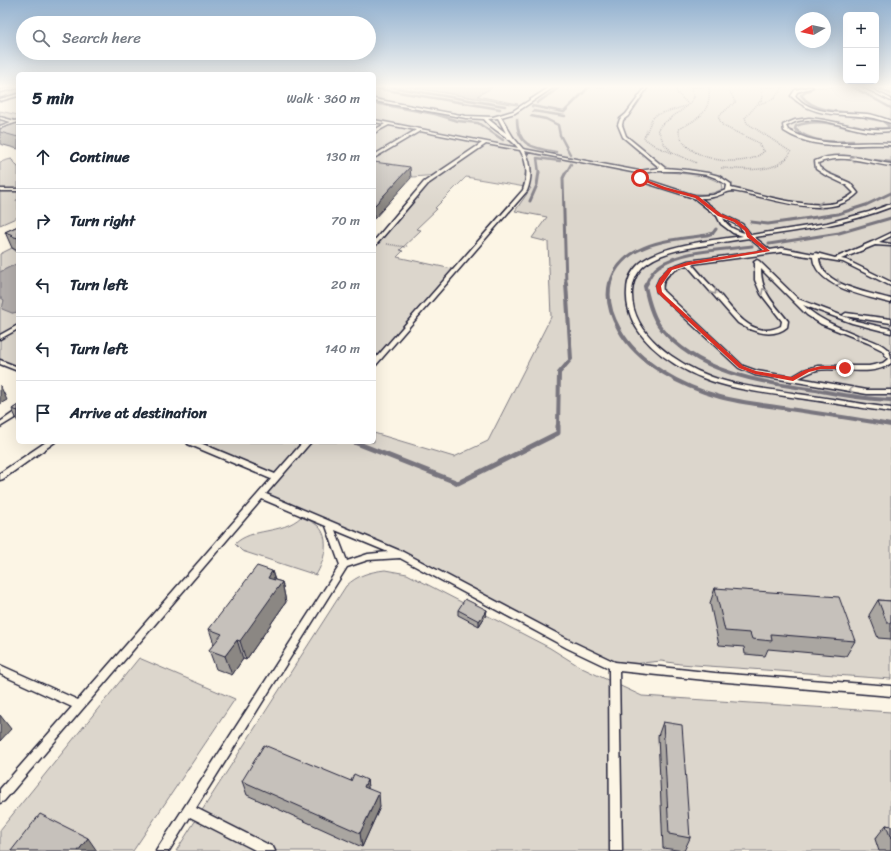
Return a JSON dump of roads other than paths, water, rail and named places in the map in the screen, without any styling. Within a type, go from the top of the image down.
[{"type":"lane","points":[[402,127],[639,172],[663,169],[717,176],[729,185],[728,189]]},
{"type":"lane","points":[[495,127],[511,138]]},
{"type":"lane","points":[[376,362],[522,194],[529,180],[528,161],[522,150],[511,138],[505,127]]},
{"type":"lane","points":[[621,127],[624,136],[663,169]]},
{"type":"lane","points":[[784,127],[786,131],[798,137],[817,143],[836,145],[867,142],[891,144]]},
{"type":"lane","points":[[851,127],[866,131],[891,130]]},
{"type":"lane","points":[[376,156],[419,130]]},
{"type":"lane","points":[[376,242],[426,183],[485,143]]},
{"type":"lane","points":[[728,189],[811,205],[832,205],[850,198],[856,193],[848,184],[826,174],[817,168],[816,162],[822,158],[832,157],[891,165]]},
{"type":"lane","points":[[639,172],[640,178],[646,182],[696,197],[713,196],[728,191],[728,189]]},
{"type":"lane","points":[[0,189],[16,190]]},
{"type":"lane","points":[[696,197],[719,215],[735,221],[747,230],[749,236]]},
{"type":"lane","points":[[891,205],[874,213],[842,222],[749,236],[669,251],[647,261],[637,269],[631,278],[629,288],[629,301],[632,315],[646,338],[660,351],[675,361],[716,381],[891,410]]},
{"type":"lane","points":[[719,215],[723,223],[735,232],[749,236],[768,251]]},
{"type":"lane","points":[[836,259],[891,234]]},
{"type":"lane","points":[[874,243],[891,245]]},
{"type":"lane","points":[[891,284],[844,260],[795,251],[768,251],[688,263],[671,269],[663,277],[659,286],[660,292],[741,367],[755,373],[867,392],[891,392]]},
{"type":"lane","points":[[754,254],[758,263],[809,314],[822,323],[884,349],[891,359],[887,364],[869,368],[821,368],[807,371],[793,379]]},
{"type":"lane","points":[[816,255],[818,267],[824,275],[835,282],[891,301]]},
{"type":"lane","points":[[688,263],[740,322],[750,329],[764,332],[778,331],[784,327],[785,321],[764,294],[758,280],[758,263]]},
{"type":"lane","points":[[794,298],[854,322],[891,331]]},
{"type":"lane","points":[[827,312],[891,321]]},
{"type":"lane","points":[[0,337],[16,328]]},
{"type":"lane","points":[[0,362],[16,368]]},
{"type":"lane","points":[[0,425],[16,414]]},
{"type":"lane","points":[[0,477],[48,444]]},
{"type":"lane","points":[[196,444],[276,478]]},
{"type":"lane","points":[[0,797],[305,444]]},
{"type":"lane","points":[[261,495],[400,554],[570,645],[614,666],[891,691]]},
{"type":"lane","points":[[329,524],[344,565]]},
{"type":"lane","points":[[162,851],[344,565],[368,557],[400,554]]},
{"type":"lane","points":[[614,666],[616,851]]},
{"type":"lane","points":[[0,669],[79,705]]},
{"type":"lane","points":[[188,810],[269,851]]},
{"type":"waterway","points":[[483,127],[503,140]]},
{"type":"waterway","points":[[518,127],[520,135],[528,144],[540,149],[556,152]]},
{"type":"waterway","points":[[558,127],[560,135],[570,154]]},
{"type":"waterway","points":[[796,127],[795,129],[801,134],[822,141],[853,141]]},
{"type":"waterway","points":[[845,127],[850,128]]},
{"type":"waterway","points":[[861,127],[870,129],[888,127]]},
{"type":"waterway","points":[[857,146],[869,144]]},
{"type":"waterway","points":[[877,144],[891,146]]},
{"type":"waterway","points":[[539,172],[537,158],[560,161]]},
{"type":"waterway","points":[[873,160],[891,162]]},
{"type":"waterway","points":[[566,173],[571,164]]},
{"type":"waterway","points":[[530,201],[537,185],[539,172]]},
{"type":"waterway","points":[[566,172],[563,178],[566,284]]},
{"type":"waterway","points":[[751,222],[768,224],[838,214],[866,205],[891,193]]},
{"type":"waterway","points":[[769,244],[839,233],[891,218]]},
{"type":"waterway","points":[[610,284],[616,270],[625,259],[636,251],[663,242],[707,235],[713,233],[716,229]]},
{"type":"waterway","points":[[646,284],[651,274],[657,268],[668,261],[679,257],[704,252],[752,246]]},
{"type":"waterway","points":[[558,427],[559,373],[571,359],[566,283]]},
{"type":"waterway","points":[[610,283],[609,301],[612,313],[627,342],[650,363],[677,380],[706,393],[728,399],[891,425]]},
{"type":"waterway","points":[[647,283],[645,286],[649,303],[655,319],[661,328],[676,344],[693,356],[712,366],[753,379],[774,383],[872,399],[891,400]]},
{"type":"waterway","points":[[359,444],[458,483],[558,433],[558,427]]}]
